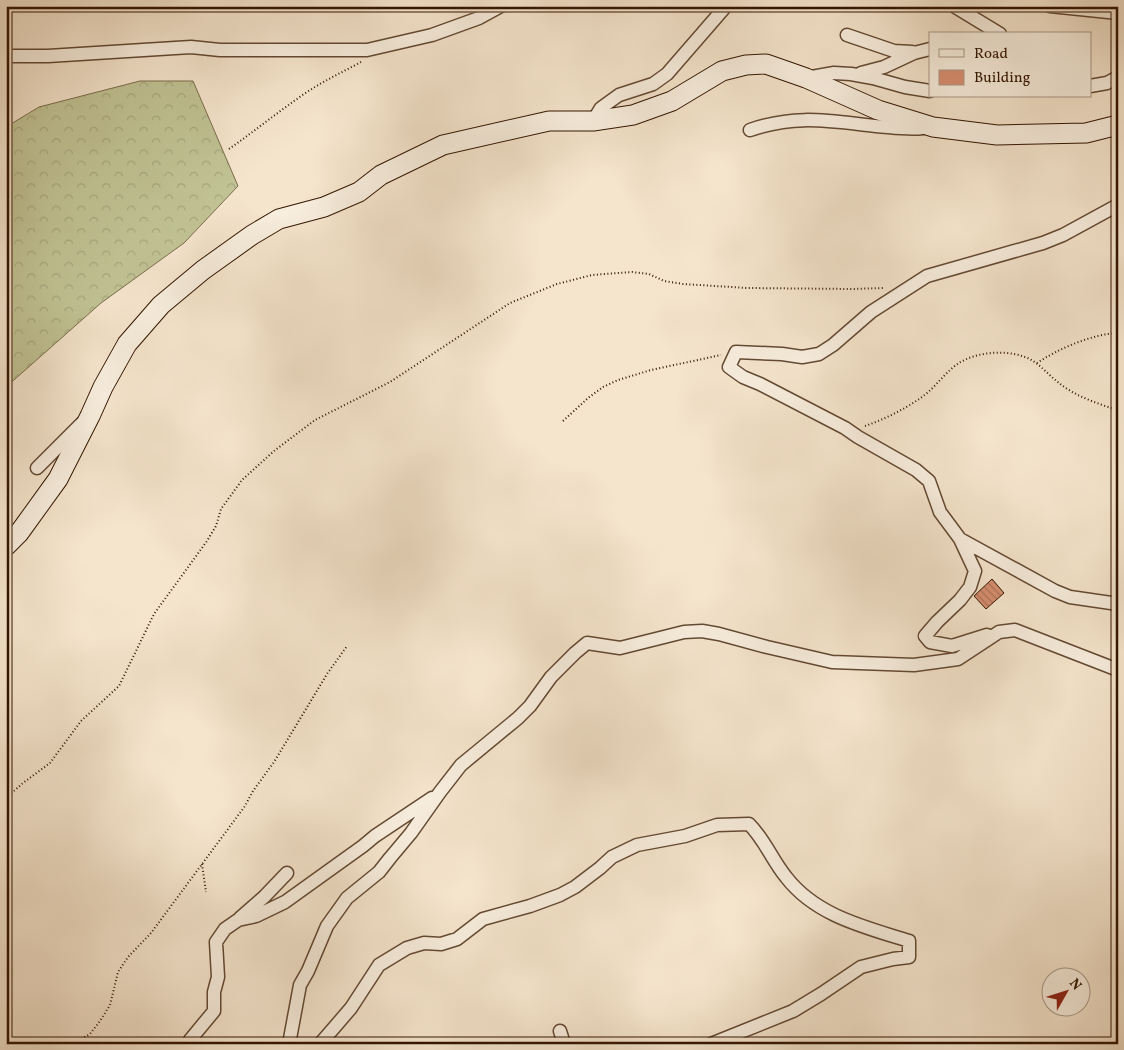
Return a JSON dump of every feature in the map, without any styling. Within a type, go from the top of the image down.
[{"type":"street","points":[[6,56],[48,56],[191,46],[220,50],[367,50],[432,35],[479,18],[501,6]]},
{"type":"street","points":[[593,121],[600,108],[619,95],[653,84],[667,74],[726,6]]},
{"type":"street","points":[[954,6],[997,32]]},
{"type":"street","points":[[1050,6],[1118,13]]},
{"type":"street","points":[[847,35],[894,51],[914,53]]},
{"type":"street","points":[[851,74],[884,67],[914,53],[929,49]]},
{"type":"street","points":[[6,546],[19,533],[58,479],[90,416],[102,387],[127,344],[161,306],[203,270],[252,235],[279,219],[324,207],[359,192],[380,175],[443,145],[550,121],[593,121],[633,115],[672,101],[722,72],[746,65],[766,64],[806,78],[878,110],[932,127],[997,134],[1086,133],[1118,125]]},
{"type":"street","points":[[806,78],[834,73],[851,74],[873,78],[905,88],[929,91]]},
{"type":"street","points":[[1092,86],[1107,83],[1118,77]]},
{"type":"street","points":[[750,130],[798,119],[831,120],[899,128],[916,129],[932,127]]},
{"type":"street","points":[[1118,205],[1063,235],[1043,243],[927,276],[872,312],[834,345],[819,354],[802,357],[736,352],[729,367],[743,378],[760,384],[845,428],[858,438],[916,470],[929,481],[940,512],[960,539],[975,571],[970,587],[925,636],[930,642],[952,646],[999,632],[1015,630],[1118,670]]},
{"type":"street","points":[[38,468],[90,416]]},
{"type":"street","points":[[960,539],[1055,591],[1070,597],[1118,604]]},
{"type":"street","points":[[288,1044],[300,985],[327,926],[347,898],[379,872],[416,827],[461,765],[518,718],[530,706],[551,678],[587,643],[620,648],[684,632],[702,631],[832,662],[914,665],[958,658],[999,632]]},
{"type":"street","points":[[238,920],[256,916],[285,902],[375,836],[440,792]]},
{"type":"street","points":[[320,1044],[351,1008],[380,965],[407,948],[424,943],[441,944],[457,939],[483,919],[530,906],[560,895],[600,868],[612,857],[637,845],[685,836],[717,825],[749,824],[760,835],[786,877],[810,900],[840,918],[909,941],[909,957],[861,967],[792,1011],[711,1044]]},
{"type":"street","points":[[190,1040],[214,1010],[214,992],[218,977],[216,942],[225,929],[264,897],[287,873]]},
{"type":"path","points":[[229,149],[298,98],[362,62]]},
{"type":"path","points":[[6,798],[23,782],[50,763],[81,721],[119,686],[154,614],[216,526],[221,509],[242,480],[274,451],[315,420],[390,382],[510,302],[557,284],[592,275],[632,272],[649,274],[664,280],[683,284],[747,288],[885,288]]},
{"type":"path","points":[[1037,364],[1051,354],[1082,341],[1118,333]]},
{"type":"path","points":[[563,421],[588,398],[603,387],[618,380],[651,370],[736,352]]},
{"type":"path","points":[[845,428],[862,427],[893,414],[922,397],[959,363],[975,356],[1007,353],[1024,356],[1037,364],[1067,389],[1104,406],[1118,410]]},
{"type":"path","points":[[72,1044],[90,1034],[100,1021],[110,1005],[118,972],[128,957],[151,933],[246,806],[253,791],[274,762],[327,674],[347,646]]},
{"type":"path","points":[[202,864],[206,892]]},
{"type":"green space","points":[[140,81],[193,81],[238,186],[184,243],[101,303],[6,387],[6,127],[39,107]]},
{"type":"building","points":[[992,579],[1004,593],[986,609],[974,596]]}]
